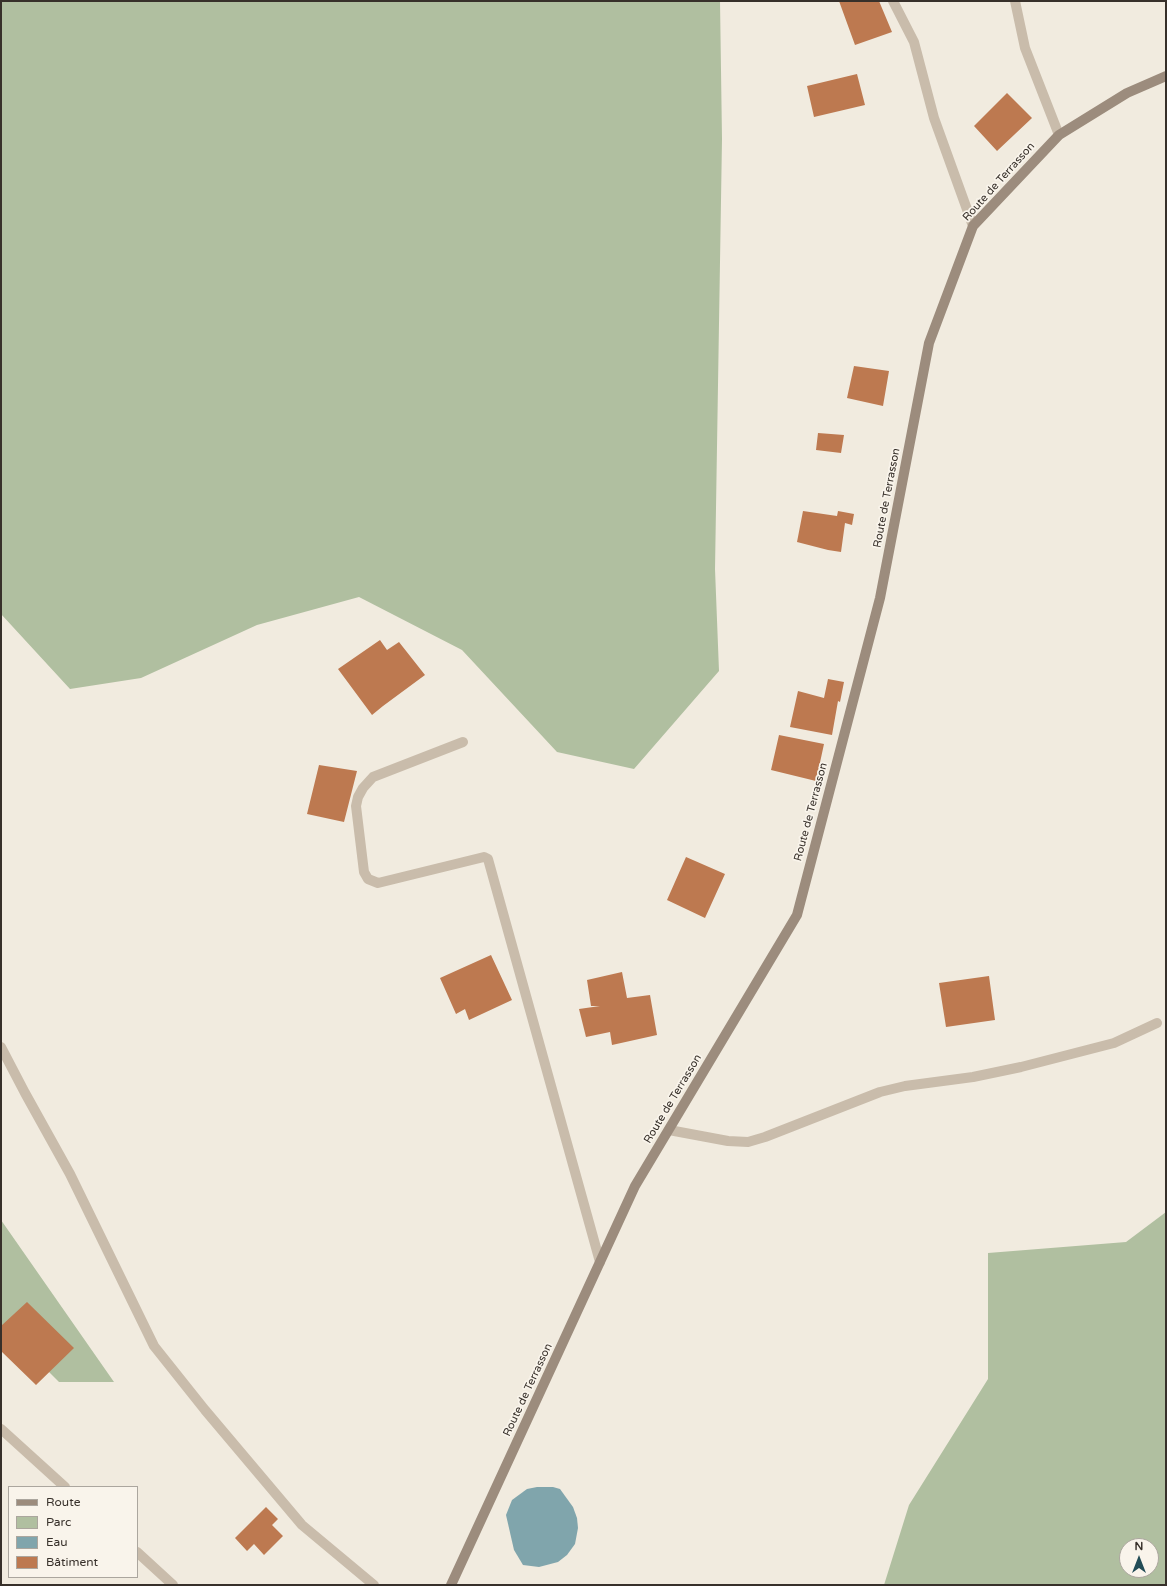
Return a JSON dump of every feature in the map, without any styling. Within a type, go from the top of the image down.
[{"type":"street","points":[[893,1],[914,42],[934,118],[973,226]]},
{"type":"street","points":[[1015,1],[1025,48],[1059,135]]},
{"type":"street","name":"Route de Terrasson","points":[[451,1585],[635,1186],[797,915],[880,598],[928,343],[973,226],[1035,158],[1059,135],[1127,93],[1166,76]]},
{"type":"street","points":[[463,742],[373,777],[363,788],[358,797],[356,806],[364,872],[368,879],[378,883],[484,857],[488,859],[600,1262]]},
{"type":"street","points":[[669,1130],[728,1141],[748,1142],[765,1137],[880,1092],[905,1086],[973,1077],[1021,1067],[1114,1043],[1157,1023]]},
{"type":"street","points":[[1,1047],[70,1174],[154,1346],[205,1410],[302,1525],[374,1585]]},
{"type":"street","points":[[1,1429],[64,1486]]},
{"type":"street","points":[[138,1553],[173,1585]]},
{"type":"green space","points":[[1,1],[720,1],[722,139],[715,569],[719,671],[634,769],[557,752],[462,650],[359,597],[257,625],[141,678],[70,689],[1,614]]},
{"type":"green space","points":[[1166,1212],[1166,1585],[884,1585],[909,1505],[988,1379],[988,1253],[1126,1242]]},
{"type":"green space","points":[[1,1220],[114,1382],[59,1382],[1,1324]]},
{"type":"water","points":[[537,1487],[553,1487],[560,1489],[573,1507],[577,1518],[578,1528],[575,1544],[567,1555],[558,1562],[539,1567],[523,1565],[514,1550],[506,1515],[512,1500],[527,1489]]},
{"type":"building","points":[[839,1],[879,1],[892,32],[855,45]]},
{"type":"building","points":[[857,74],[865,105],[814,117],[807,86]]},
{"type":"building","points":[[1007,93],[1032,118],[997,151],[974,126]]},
{"type":"building","points":[[854,366],[889,371],[883,406],[847,398]]},
{"type":"building","points":[[818,433],[844,435],[841,453],[816,450]]},
{"type":"building","points":[[803,511],[837,516],[838,511],[854,514],[852,525],[845,523],[841,552],[797,542]]},
{"type":"building","points":[[380,640],[387,650],[399,642],[425,675],[372,715],[338,669]]},
{"type":"building","points":[[828,679],[844,682],[840,702],[838,701],[832,735],[790,727],[798,691],[824,698]]},
{"type":"building","points":[[779,735],[824,744],[816,781],[771,770]]},
{"type":"building","points":[[319,765],[357,771],[344,822],[307,814]]},
{"type":"building","points":[[686,857],[725,874],[705,918],[667,900]]},
{"type":"building","points":[[491,955],[512,1000],[469,1020],[465,1009],[456,1014],[440,978]]},
{"type":"building","points":[[622,972],[627,998],[650,995],[657,1035],[612,1045],[610,1032],[586,1037],[579,1009],[600,1006],[591,1006],[587,980]]},
{"type":"building","points":[[989,976],[995,1020],[946,1027],[939,983]]},
{"type":"building","points":[[27,1302],[74,1348],[36,1385],[1,1351],[1,1326]]},
{"type":"building","points":[[266,1507],[278,1519],[272,1525],[283,1536],[264,1555],[254,1544],[247,1551],[235,1538]]}]
